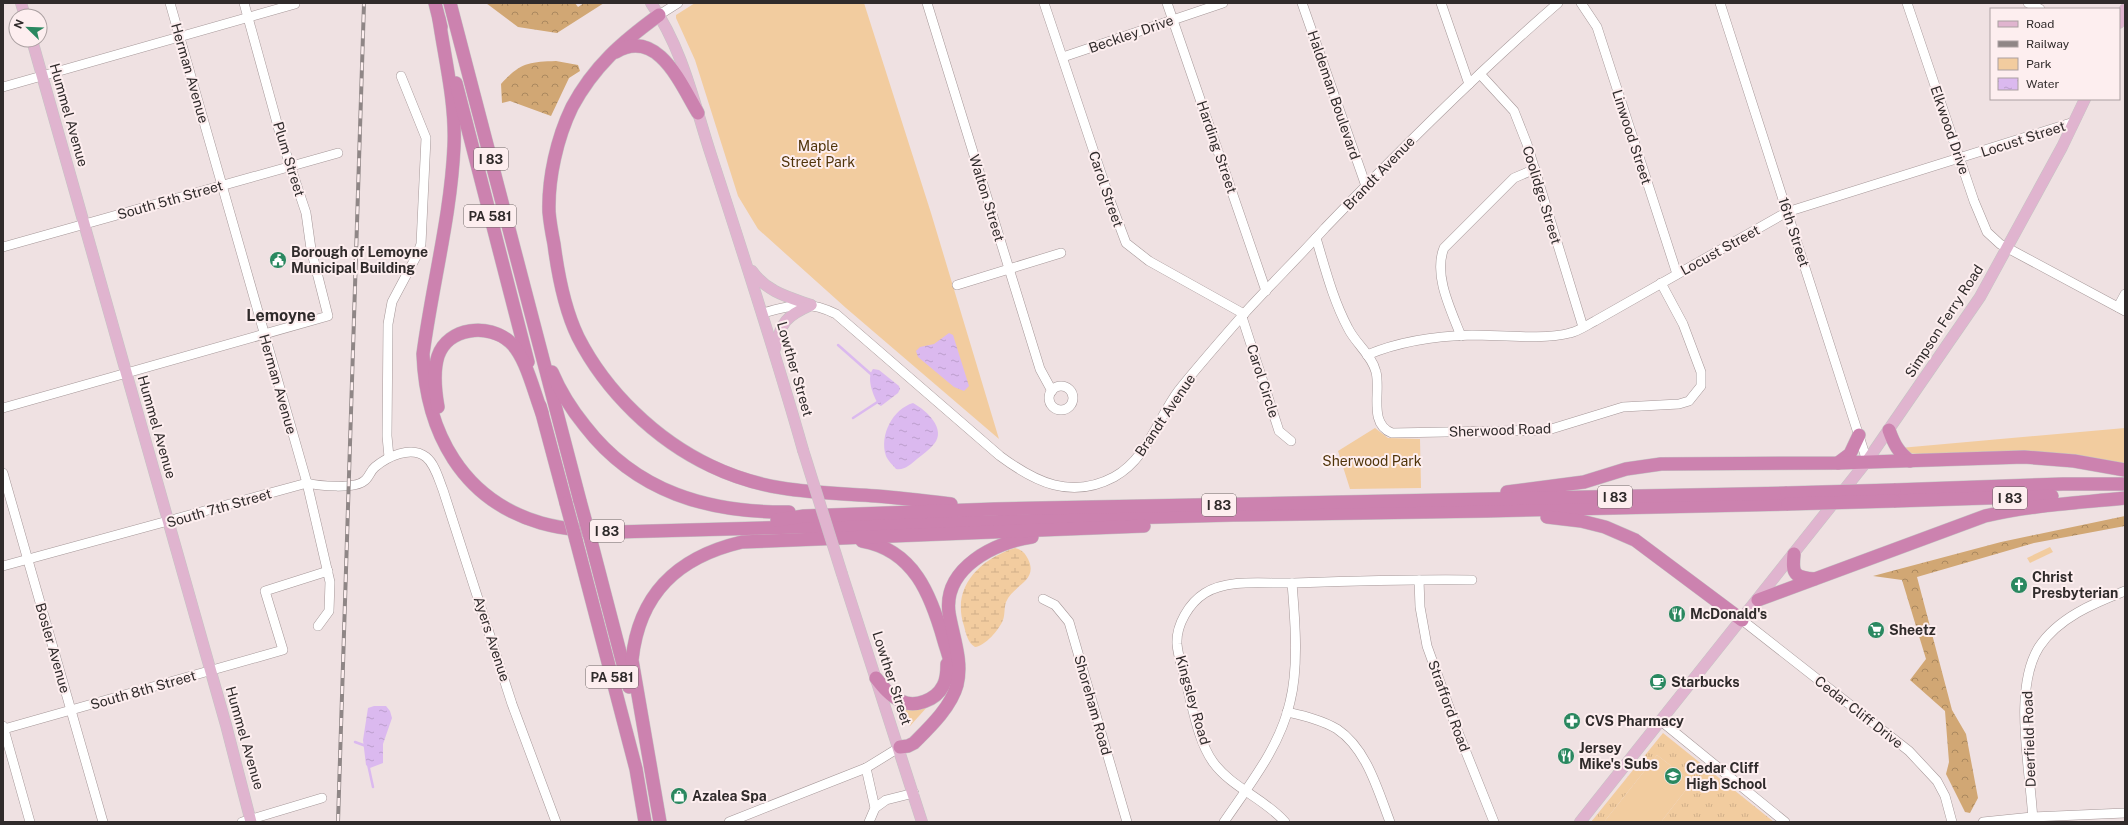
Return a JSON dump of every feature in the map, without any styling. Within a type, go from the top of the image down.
[{"type":"highway","name":"I 83","points":[[435,3],[439,19],[452,108],[454,145],[450,184],[423,354],[424,381],[434,422],[457,465],[474,483],[508,509],[526,518],[560,527],[616,532],[1233,515],[1486,511],[1894,496],[2125,494]]},
{"type":"highway","name":"I 83","points":[[450,3],[531,316],[553,374],[565,397],[589,432],[618,462],[653,485],[691,501],[737,511],[794,512],[804,516],[995,509],[1442,501],[1788,499]]},
{"type":"highway","points":[[659,15],[622,42],[605,59],[572,108],[561,135],[551,182],[549,213],[559,281],[578,336],[604,378],[633,411],[671,442],[711,466],[751,481],[798,492],[874,496],[995,509]]},
{"type":"highway","name":"PA 581","points":[[439,19],[627,735],[645,819]]},
{"type":"highway","points":[[605,59],[624,47],[648,48],[668,63],[698,113]]},
{"type":"highway","name":"PA 581","points":[[531,316],[656,791],[660,822]]},
{"type":"highway","points":[[542,413],[520,354],[510,342],[492,332],[473,330],[456,336],[442,348],[436,366],[436,396],[440,412],[450,437],[475,472],[498,492],[526,508],[563,519],[604,524],[787,519],[804,516]]},
{"type":"highway","points":[[1889,430],[1895,447],[1900,454],[1910,461]]},
{"type":"highway","points":[[1838,463],[1850,454],[1859,435]]},
{"type":"highway","points":[[1442,501],[1584,482],[1626,469],[1661,464],[1838,463],[2024,457],[2074,461],[2125,470]]},
{"type":"highway","name":"I 83","points":[[1894,496],[2125,484]]},
{"type":"highway","points":[[1758,600],[1984,516],[2013,509],[2050,504],[2125,498]]},
{"type":"highway","points":[[1486,511],[1581,521],[1618,532],[1650,550],[1742,620]]},
{"type":"highway","points":[[656,791],[632,660],[637,632],[656,590],[677,570],[693,559],[722,547],[742,542],[1071,530],[1388,513]]},
{"type":"highway","points":[[900,747],[908,746],[918,739],[946,708],[953,697],[959,672],[958,654],[949,611],[949,602],[954,584],[960,574],[976,559],[1002,545],[1026,538],[1071,530]]},
{"type":"highway","points":[[835,538],[864,541],[877,545],[890,550],[909,564],[917,573],[927,592],[947,655],[951,663],[952,674],[945,696],[938,706],[900,747]]},
{"type":"highway","points":[[1794,554],[1793,568],[1796,574],[1800,578],[1814,579]]},
{"type":"highway","points":[[876,678],[890,694],[898,700],[913,703],[923,702],[934,697],[943,686],[946,674],[947,655]]},
{"type":"main road","name":"Lowther Street","points":[[651,3],[659,15],[681,59],[775,350],[803,450],[888,719],[900,747],[922,822]]},
{"type":"main road","points":[[2120,21],[2125,9]]},
{"type":"main road","name":"Hummel Avenue","points":[[34,48],[210,671],[248,821]]},
{"type":"main road","name":"Simpson Ferry Road","points":[[1580,822],[1803,543],[1867,461],[1889,430],[1970,314],[2007,248],[2085,100]]},
{"type":"main road","points":[[747,263],[759,281],[775,292],[811,304]]},
{"type":"main road","points":[[775,350],[780,329],[786,320],[797,311],[811,304]]},
{"type":"street","name":"Herman Avenue","points":[[170,3],[307,483],[328,571],[331,604],[326,617],[318,626]]},
{"type":"street","name":"Plum Street","points":[[244,3],[290,166],[306,213],[311,250],[328,316],[264,334]]},
{"type":"street","points":[[659,15],[678,3]]},
{"type":"street","name":"Walton Street","points":[[927,3],[1040,369],[1052,391]]},
{"type":"street","name":"Carol Street","points":[[1044,3],[1111,203],[1126,243],[1149,261],[1243,316]]},
{"type":"street","name":"Harding Street","points":[[1167,3],[1266,291]]},
{"type":"street","name":"Beckley Drive","points":[[1062,57],[1222,3]]},
{"type":"street","name":"Haldeman Boulevard","points":[[1302,3],[1366,186]]},
{"type":"street","points":[[1441,3],[1469,84]]},
{"type":"street","name":"Brandt Avenue","points":[[763,313],[793,306],[811,304],[836,314],[1000,456],[1020,471],[1047,484],[1072,488],[1102,482],[1114,477],[1130,466],[1155,433],[1179,390],[1243,316],[1316,238],[1469,84],[1558,3]]},
{"type":"street","name":"Linwood Street","points":[[1581,3],[1597,27],[1677,274]]},
{"type":"street","name":"16th Street","points":[[1720,3],[1867,461]]},
{"type":"street","name":"Elkwood Drive","points":[[1907,3],[1982,224],[1987,232],[2007,248],[2121,309]]},
{"type":"street","points":[[2028,3],[2038,8]]},
{"type":"street","points":[[3,87],[295,4]]},
{"type":"street","name":"Coolidge Street","points":[[1480,74],[1514,112],[1535,169],[1583,327]]},
{"type":"street","points":[[389,457],[387,436],[388,324],[392,302],[417,255],[421,244],[423,178],[426,148],[426,138],[401,76]]},
{"type":"street","name":"Locust Street","points":[[1366,355],[1408,341],[1461,336],[1551,336],[1571,332],[1583,327],[1787,212],[2074,122]]},
{"type":"street","name":"South 5th Street","points":[[3,247],[338,153]]},
{"type":"street","points":[[1461,336],[1441,274],[1441,260],[1444,248],[1514,178],[1535,169]]},
{"type":"street","name":"Sherwood Road","points":[[1316,238],[1342,316],[1357,343],[1374,366],[1377,375],[1379,421],[1383,428],[1392,433],[1548,430],[1623,408],[1683,404],[1697,393],[1701,383],[1701,372],[1683,324],[1661,283]]},
{"type":"street","points":[[958,285],[1061,253]]},
{"type":"street","points":[[2121,309],[2125,294]]},
{"type":"street","name":"Carol Circle","points":[[1243,316],[1279,431],[1291,441]]},
{"type":"street","points":[[3,408],[264,334]]},
{"type":"street","name":"South 7th Street","points":[[3,566],[307,483],[328,486],[364,482],[373,468],[389,457],[410,453],[426,458]]},
{"type":"street","name":"Ayers Avenue","points":[[426,458],[443,490],[512,704],[556,822]]},
{"type":"street","name":"Bosler Avenue","points":[[3,473],[103,822]]},
{"type":"street","name":"South 8th Street","points":[[3,728],[283,650],[265,591],[328,571]]},
{"type":"street","name":"Kingsley Road","points":[[1284,822],[1274,811],[1245,792],[1221,772],[1206,750],[1177,644],[1179,629],[1188,609],[1195,601],[1211,590],[1240,584],[1419,583],[1472,580]]},
{"type":"street","points":[[1224,822],[1272,749],[1287,712],[1294,675],[1292,583]]},
{"type":"street","name":"Strafford Road","points":[[1419,583],[1423,629],[1427,646],[1458,732],[1494,822]]},
{"type":"street","name":"Deerfield Road","points":[[2032,819],[2025,707],[2026,684],[2034,658],[2039,647],[2047,638],[2069,619],[2094,604],[2125,591]]},
{"type":"street","name":"Shoreham Road","points":[[1043,599],[1055,605],[1069,622],[1127,822]]},
{"type":"street","name":"Cedar Cliff Drive","points":[[1742,620],[1909,751],[1937,781],[1945,796],[1952,822]]},
{"type":"street","points":[[1287,712],[1323,722],[1336,728],[1352,743],[1369,770],[1390,822]]},
{"type":"street","points":[[1661,721],[1785,822]]},
{"type":"street","points":[[3,728],[30,822]]},
{"type":"street","points":[[729,822],[866,768],[900,747]]},
{"type":"street","points":[[866,768],[875,808]]},
{"type":"street","points":[[869,822],[875,808],[886,800],[914,792]]},
{"type":"street","points":[[248,821],[322,798]]},
{"type":"street","points":[[1983,822],[2125,813]]},
{"type":"green space","points":[[486,3],[575,3],[578,7],[584,3],[604,3],[557,33],[518,27]]},
{"type":"green space","name":"Maple Street Park","points":[[695,3],[864,3],[931,213],[999,439],[846,308],[758,229],[738,196],[695,60],[676,18],[676,15]]},
{"type":"green space","points":[[556,61],[578,65],[580,71],[569,78],[551,116],[510,101],[502,103],[501,84],[519,68],[531,63]]},
{"type":"green space","name":"Sherwood Park","points":[[1375,428],[1388,438],[1420,439],[1421,488],[1350,489],[1338,451]]},
{"type":"green space","points":[[2125,428],[2125,464],[1924,455],[1909,453],[1900,448]]},
{"type":"green space","points":[[2125,516],[2125,526],[2034,543],[1917,577],[1952,710],[1966,734],[1978,798],[1970,813],[1965,812],[1946,774],[1949,762],[1945,711],[1910,680],[1926,659],[1902,580],[1873,576],[2001,542]]},
{"type":"green space","points":[[2050,547],[2053,552],[2030,563],[2027,558]]},
{"type":"green space","points":[[1015,548],[1024,553],[1028,559],[1030,573],[1028,578],[1009,596],[1006,602],[1004,618],[998,628],[987,641],[975,647],[968,638],[961,612],[965,587],[980,567],[990,559]]},
{"type":"green space","points":[[903,706],[928,706],[910,726]]},
{"type":"green space","points":[[1663,733],[1774,822],[1661,822],[1692,782],[1657,755],[1604,822],[1591,822]]},
{"type":"green space","points":[[1657,755],[1692,782],[1661,822],[1604,822]]},
{"type":"water","points":[[949,333],[953,335],[969,386],[964,391],[954,387],[918,357],[916,351],[920,347],[934,344]]},
{"type":"water","points":[[873,369],[879,370],[899,386],[900,389],[898,393],[881,406],[876,400],[870,382]]},
{"type":"water","points":[[913,403],[924,410],[933,420],[938,432],[937,438],[930,448],[910,465],[902,469],[896,469],[886,456],[884,440],[886,432],[889,424],[899,411]]},
{"type":"water","points":[[374,706],[386,706],[390,711],[392,718],[383,744],[383,763],[370,768],[366,765],[363,740],[368,708]]},
{"type":"waterway","points":[[838,345],[872,375]]},
{"type":"waterway","points":[[853,418],[879,401]]},
{"type":"waterway","points":[[355,742],[366,746]]},
{"type":"waterway","points":[[368,764],[373,787]]},
{"type":"railway","points":[[338,822],[364,3]]},
{"type":"place","name":"Borough of Lemoyne Municipal Building","points":[[278,260]]},
{"type":"place","name":"Christ Presbyterian","points":[[2019,585]]},
{"type":"place","name":"McDonald's","points":[[1677,614]]},
{"type":"place","name":"Sheetz","points":[[1876,630]]},
{"type":"place","name":"Starbucks","points":[[1658,682]]},
{"type":"place","name":"CVS Pharmacy","points":[[1572,721]]},
{"type":"place","name":"Jersey Mike's Subs","points":[[1566,756]]},
{"type":"place","name":"Cedar Cliff High School","points":[[1673,776]]},
{"type":"place","name":"Azalea Spa","points":[[679,796]]},
{"type":"district","name":"Lemoyne","points":[[281,315]]}]
